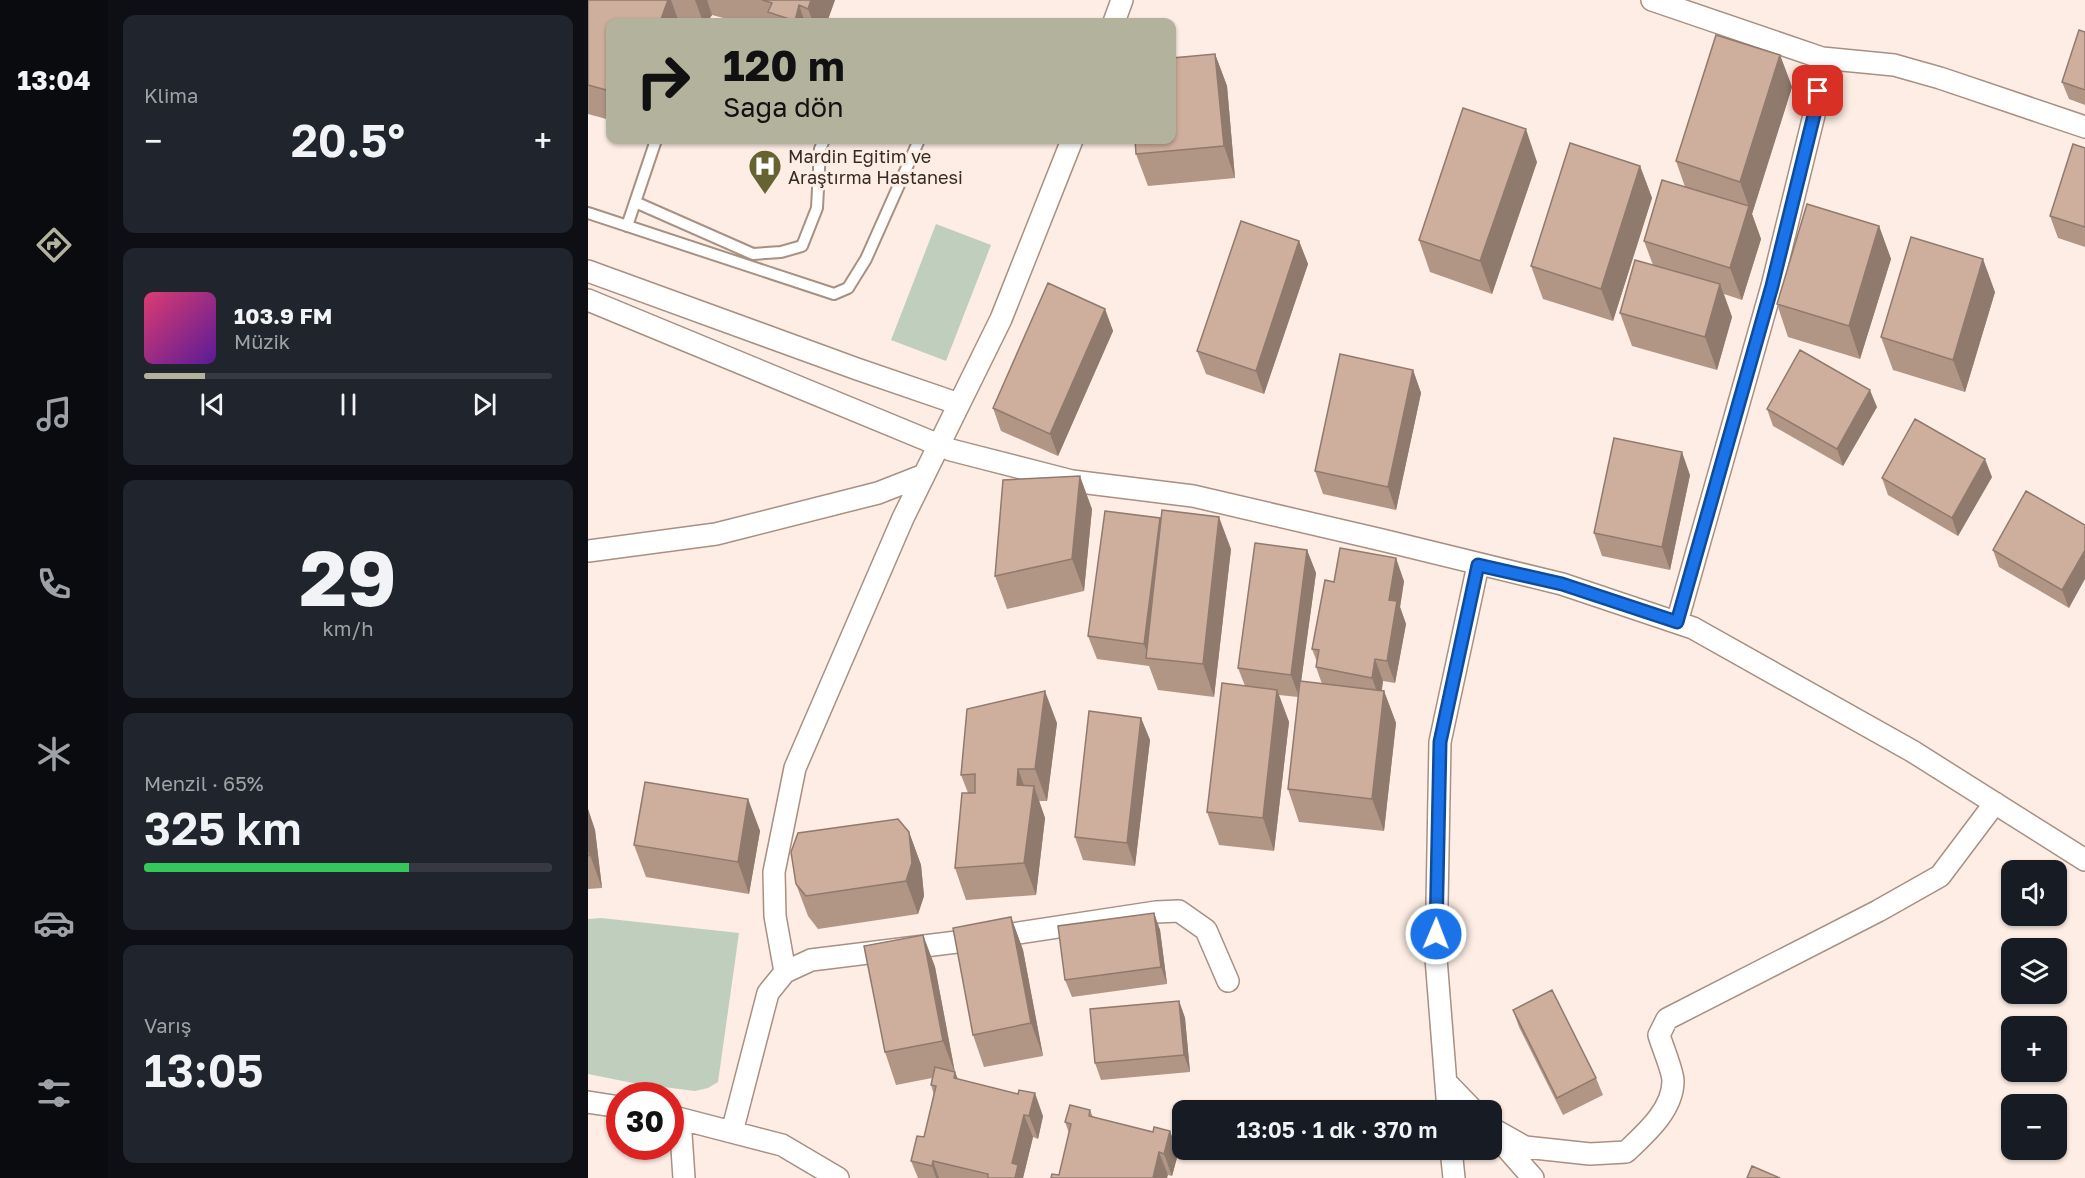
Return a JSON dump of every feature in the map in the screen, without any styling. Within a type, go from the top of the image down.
[{"type":"street","points":[[1115,18],[1122,0]]},
{"type":"street","points":[[1652,0],[1822,58],[1894,65],[1940,78],[2085,127]]},
{"type":"street","points":[[1677,622],[1775,275],[1816,107],[1822,58]]},
{"type":"street","points":[[785,972],[775,916],[774,872],[795,768],[903,518],[1001,319],[1070,144]]},
{"type":"street","points":[[588,271],[959,404]]},
{"type":"street","points":[[588,300],[951,450],[1072,481],[1193,496],[1382,540],[1562,584],[1677,622],[1693,628],[1912,751],[2085,860]]},
{"type":"street","points":[[588,551],[716,534],[878,493],[924,475]]},
{"type":"street","points":[[1447,1100],[1436,958],[1440,742],[1478,565]]},
{"type":"street","points":[[1502,1135],[1525,1147],[1590,1154],[1626,1152],[1649,1130],[1667,1103],[1673,1081],[1659,1035],[1667,1019],[1878,911],[1940,876],[1995,803]]},
{"type":"street","points":[[732,1132],[768,993],[785,972],[811,960],[973,940],[1156,912],[1179,911],[1206,930],[1228,981]]},
{"type":"street","points":[[1446,1082],[1463,1100]]},
{"type":"street","points":[[588,1102],[606,1105]]},
{"type":"street","points":[[684,1119],[782,1145],[838,1178]]},
{"type":"street","points":[[1502,1143],[1533,1178]]},
{"type":"street","points":[[681,1160],[684,1178]]},
{"type":"street","points":[[1452,1160],[1454,1178]]},
{"type":"lane","points":[[627,226],[655,144]]},
{"type":"lane","points":[[635,202],[753,254],[781,252],[802,246],[817,208],[820,149],[822,144]]},
{"type":"lane","points":[[588,213],[834,294],[848,288],[866,259],[917,144]]},
{"type":"green space","points":[[936,224],[991,245],[946,361],[891,340]]},
{"type":"green space","points":[[601,918],[739,933],[718,1082],[708,1088],[695,1091],[684,1090],[684,1082],[628,1082],[588,1074],[588,919]]},
{"type":"building","points":[[588,0],[668,0],[661,18],[606,18],[606,90],[588,85]]},
{"type":"building","points":[[762,0],[811,0],[808,9],[799,5],[796,18],[786,18],[768,12],[772,3]]},
{"type":"building","points":[[2079,30],[2085,32],[2085,90],[2062,82]]},
{"type":"building","points":[[1716,35],[1780,55],[1740,182],[1676,161]]},
{"type":"building","points":[[1215,54],[1224,146],[1136,154],[1135,144],[1176,144],[1176,58]]},
{"type":"building","points":[[1463,108],[1526,129],[1480,261],[1419,240]]},
{"type":"building","points":[[1570,143],[1640,166],[1601,289],[1531,266]]},
{"type":"building","points":[[2073,144],[2085,148],[2085,227],[2050,216]]},
{"type":"building","points":[[1662,180],[1749,206],[1730,268],[1644,241]]},
{"type":"building","points":[[1807,204],[1879,226],[1849,326],[1777,304]]},
{"type":"building","points":[[1241,221],[1299,241],[1256,371],[1197,351]]},
{"type":"building","points":[[1911,237],[1983,259],[1953,360],[1881,337]]},
{"type":"building","points":[[1635,260],[1720,284],[1705,337],[1620,313]]},
{"type":"building","points":[[1048,283],[1105,309],[1050,434],[993,408]]},
{"type":"building","points":[[1800,350],[1870,390],[1837,449],[1767,409]]},
{"type":"building","points":[[1340,354],[1413,370],[1388,487],[1315,471]]},
{"type":"building","points":[[1915,419],[1985,459],[1952,518],[1882,478]]},
{"type":"building","points":[[1614,438],[1682,452],[1662,547],[1594,533]]},
{"type":"building","points":[[1080,476],[1072,559],[995,576],[1003,480]]},
{"type":"building","points":[[2026,491],[2085,525],[2085,550],[2062,590],[1993,550]]},
{"type":"building","points":[[1162,510],[1219,517],[1203,664],[1146,658]]},
{"type":"building","points":[[1105,511],[1160,518],[1144,644],[1088,636]]},
{"type":"building","points":[[1255,543],[1307,550],[1291,675],[1238,668]]},
{"type":"building","points":[[1340,548],[1396,558],[1389,600],[1397,601],[1387,661],[1375,659],[1372,678],[1316,667],[1319,650],[1312,649],[1325,580],[1334,582]]},
{"type":"building","points":[[1300,681],[1384,691],[1372,799],[1288,789]]},
{"type":"building","points":[[1222,683],[1277,690],[1263,818],[1207,812]]},
{"type":"building","points":[[1045,691],[1035,769],[1018,769],[1017,785],[1034,786],[1024,863],[955,868],[962,793],[975,793],[975,774],[961,775],[967,709]]},
{"type":"building","points":[[1089,711],[1141,718],[1127,843],[1075,837]]},
{"type":"building","points":[[645,782],[748,799],[738,862],[634,845]]},
{"type":"building","points":[[898,819],[909,832],[912,863],[906,881],[806,896],[796,884],[791,852],[798,833]]},
{"type":"building","points":[[1154,913],[1161,967],[1065,980],[1058,926]]},
{"type":"building","points":[[1011,917],[1031,1023],[973,1035],[953,928]]},
{"type":"building","points":[[923,935],[943,1041],[885,1052],[864,946]]},
{"type":"building","points":[[1552,990],[1596,1078],[1557,1098],[1513,1010]]},
{"type":"building","points":[[1179,1001],[1184,1055],[1095,1063],[1090,1009]]},
{"type":"building","points":[[935,1067],[955,1072],[954,1078],[1018,1094],[1019,1090],[1035,1093],[1029,1116],[1024,1115],[1012,1163],[1018,1165],[1015,1178],[988,1178],[988,1174],[933,1161],[932,1166],[911,1161],[917,1136],[924,1137],[936,1086],[931,1085]]},
{"type":"building","points":[[1070,1105],[1090,1110],[1089,1116],[1153,1132],[1154,1127],[1170,1131],[1164,1154],[1159,1152],[1153,1178],[1051,1178],[1052,1174],[1059,1175],[1071,1124],[1065,1122]]},
{"type":"building","points":[[1752,1166],[1780,1178],[1747,1178]]},
{"type":"place","name":"Mardin Eğitim ve Araştırma Hastanesi","points":[[765,195]]},
{"type":"route","points":[[1436,934],[1440,742],[1478,565],[1562,584],[1677,622],[1772,286],[1818,91]]}]
